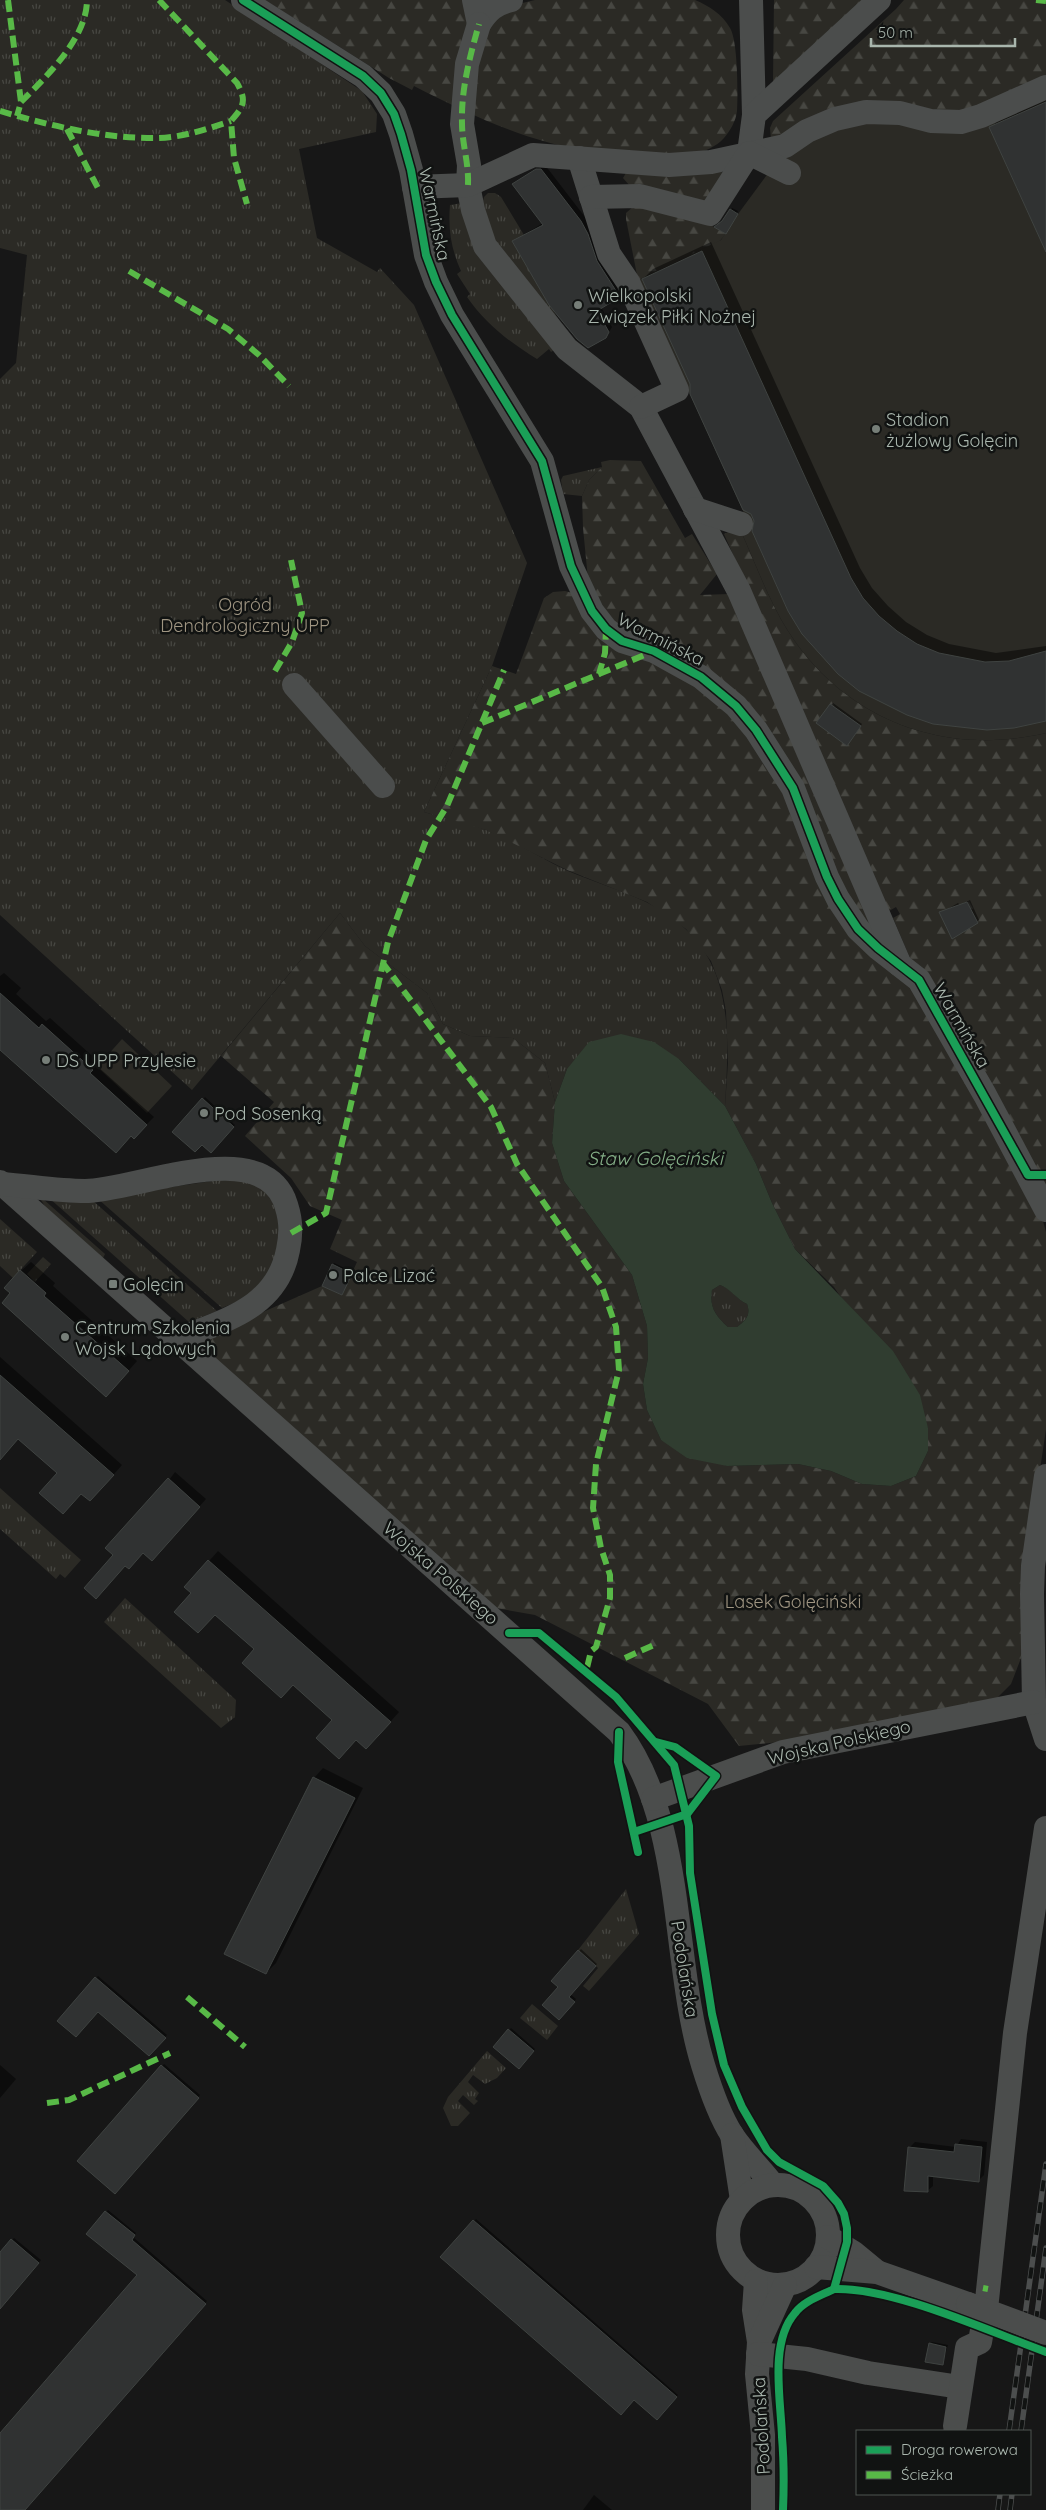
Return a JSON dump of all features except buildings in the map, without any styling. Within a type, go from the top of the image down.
[{"type":"street","name":"Warmińska","points":[[243,0],[363,76],[381,93],[394,114],[402,134],[426,255],[436,282],[452,315],[542,461],[571,566],[592,612],[606,629],[622,640],[654,651],[701,676],[736,706],[756,730],[794,788],[827,877],[838,899],[858,929],[878,948],[919,980],[990,1103],[1046,1210]]},
{"type":"street","points":[[474,0],[479,24]]},
{"type":"street","points":[[511,0],[498,3],[488,10],[479,24],[468,64],[462,124],[469,165],[468,185],[473,210],[485,246],[567,349],[641,408],[739,591],[900,965]]},
{"type":"street","points":[[591,197],[640,196],[710,214],[749,153],[754,115],[751,0]]},
{"type":"street","points":[[754,115],[878,0]]},
{"type":"street","points":[[414,187],[468,185],[533,155],[669,165],[711,162],[785,146],[807,132],[835,119],[866,112],[900,113],[931,120],[961,122],[981,116],[1046,87]]},
{"type":"street","points":[[749,153],[789,173]]},
{"type":"street","points":[[579,158],[609,254],[628,282],[677,390],[641,408]]},
{"type":"street","points":[[695,509],[741,524]]},
{"type":"street","points":[[294,684],[384,786]]},
{"type":"street","points":[[1,1183],[86,1192],[183,1173],[224,1169],[248,1172],[266,1177],[280,1190],[290,1215],[288,1251],[278,1282],[270,1292],[254,1305],[176,1340]]},
{"type":"street","name":"Wojska Polskiego","points":[[1,1183],[619,1732],[633,1751],[653,1799],[783,1752],[1034,1702]]},
{"type":"street","points":[[1046,1476],[1033,1575],[1034,1702],[1046,1739]]},
{"type":"street","name":"Podolańska","points":[[653,1799],[663,1835],[702,2064],[713,2094],[732,2135],[772,2186]]},
{"type":"street","points":[[955,2426],[966,2348],[980,2342],[987,2300],[1015,2033],[1046,1828]]},
{"type":"street","name":"Podolańska","points":[[732,2135],[742,2200]]},
{"type":"street","points":[[772,2186],[787,2186],[801,2191],[812,2199],[822,2211],[827,2224],[828,2237],[824,2253],[816,2267],[807,2276],[785,2285],[770,2285],[744,2273],[735,2263],[727,2237],[729,2223],[734,2210],[742,2200],[756,2190],[772,2186]]},
{"type":"street","points":[[828,2237],[854,2253],[877,2272]]},
{"type":"street","points":[[816,2267],[877,2272],[1046,2333]]},
{"type":"street","name":"Podolańska","points":[[756,2280],[754,2310],[759,2348],[757,2374],[763,2436],[763,2510]]},
{"type":"street","name":"Podolańska","points":[[759,2348],[785,2285]]},
{"type":"street","points":[[759,2348],[868,2373],[960,2387]]},
{"type":"green space","name":"Ogród Dendrologiczny UPP","points":[[0,0],[225,0],[362,91],[377,114],[376,132],[299,149],[317,238],[377,272],[380,268],[414,305],[527,563],[492,666],[424,812],[486,830],[568,871],[646,902],[675,920],[696,940],[711,963],[720,988],[725,1015],[727,1074],[725,1106],[679,1059],[567,1069],[555,1102],[545,1063],[513,1038],[470,1036],[443,1024],[427,993],[365,946],[340,913],[192,1090],[0,915],[0,379],[16,363],[27,255],[0,248]]},
{"type":"green space","points":[[265,0],[490,0],[502,8],[535,0],[695,0],[719,15],[727,23],[733,35],[737,68],[737,111],[734,122],[721,141],[694,155],[603,152],[567,147],[499,126],[414,86],[412,90],[389,78]]},
{"type":"green space","points":[[774,0],[863,0],[773,82]]},
{"type":"green space","points":[[904,0],[1046,0],[1046,78],[978,110],[771,139],[770,128],[773,121]]},
{"type":"green space","name":"Stadion żużlowy Golęcin","points":[[1046,95],[1046,733],[1008,739],[971,740],[935,735],[900,724],[868,709],[838,688],[811,662],[788,631],[768,593],[739,527],[748,522],[638,280],[721,240],[766,176],[800,145],[853,123],[911,122]]},
{"type":"green space","points":[[727,172],[711,202],[630,186],[623,178],[626,173]]},
{"type":"green space","points":[[488,193],[495,193],[501,197],[524,235],[512,241],[560,322],[500,254],[482,205],[484,197]]},
{"type":"green space","points":[[462,203],[559,347],[551,352],[549,349],[537,359],[499,332],[482,316],[467,297],[470,294],[457,274],[461,271],[451,239],[449,222],[450,205]]},
{"type":"green space","points":[[634,206],[709,224],[726,234],[716,245],[638,280],[626,219],[626,213]]},
{"type":"green space","points":[[610,460],[641,461],[685,538],[692,534],[717,574],[700,595],[729,594],[882,945],[857,914],[771,743],[622,633],[589,589],[582,496],[589,480],[602,467],[601,462]]},
{"type":"green space","points":[[602,467],[589,480],[582,496],[563,494],[561,480],[563,476]]},
{"type":"green space","points":[[739,527],[768,593],[788,631],[811,662],[838,688],[868,709],[900,724],[935,735],[971,740],[1008,739],[1046,733],[1046,1193],[913,965],[893,918],[900,914],[896,907],[889,911],[724,534]]},
{"type":"green space","name":"Lasek Golęciński","points":[[565,591],[576,594],[697,681],[763,751],[823,879],[906,975],[1041,1214],[1046,1232],[1046,1429],[1027,1558],[1023,1653],[1011,1684],[996,1699],[779,1742],[739,1746],[708,1704],[535,1615],[496,1608],[195,1342],[322,1286],[342,1295],[357,1262],[330,1249],[342,1220],[310,1206],[291,1178],[245,1136],[274,1102],[221,1056],[340,913],[365,946],[427,993],[443,1024],[470,1036],[513,1038],[545,1063],[555,1102],[552,1143],[564,1181],[632,1275],[647,1326],[648,1358],[643,1384],[647,1410],[661,1440],[727,1466],[798,1464],[831,1471],[862,1484],[891,1486],[916,1476],[928,1451],[928,1428],[834,1287],[795,1249],[772,1203],[756,1164],[725,1106],[728,1063],[726,1011],[722,990],[711,961],[686,929],[647,902],[567,870],[486,830],[424,812],[492,666],[516,674],[544,598],[553,592]]},
{"type":"green space","points":[[122,1039],[172,1086],[147,1113],[97,1067]]},
{"type":"green space","points":[[219,1180],[235,1180],[250,1183],[263,1191],[273,1201],[280,1229],[279,1245],[275,1260],[262,1286],[249,1296],[222,1308],[97,1198]]},
{"type":"green space","points":[[48,1197],[91,1199],[217,1311],[189,1322]]},
{"type":"green space","points":[[42,1198],[105,1254],[102,1260],[50,1214],[41,1200]]},
{"type":"green space","points":[[0,1219],[37,1252],[13,1278],[0,1266]]},
{"type":"green space","points":[[43,1257],[51,1264],[35,1282],[27,1274]]},
{"type":"green space","points":[[720,1285],[747,1304],[747,1317],[737,1327],[728,1327],[714,1311],[711,1296],[712,1290]]},
{"type":"green space","points":[[0,1488],[81,1560],[65,1578],[60,1574],[56,1579],[0,1529]]},
{"type":"green space","points":[[125,1598],[236,1700],[235,1717],[221,1728],[104,1622]]},
{"type":"green space","points":[[626,1889],[639,1934],[589,1991],[583,1986],[598,1968],[578,1950]]},
{"type":"green space","points":[[532,2004],[558,2026],[547,2040],[520,2018]]},
{"type":"green space","points":[[487,2051],[506,2068],[497,2078],[485,2084],[473,2075],[468,2082],[479,2093],[475,2099],[478,2101],[474,2105],[463,2095],[458,2101],[470,2113],[458,2126],[451,2126],[443,2108],[448,2097]]},
{"type":"water","name":"Staw Golęciński","points":[[621,1034],[654,1042],[679,1059],[725,1106],[756,1164],[772,1203],[795,1249],[893,1351],[920,1395],[928,1428],[928,1451],[916,1476],[891,1486],[862,1484],[831,1471],[798,1464],[727,1466],[687,1458],[661,1440],[647,1410],[643,1384],[648,1358],[647,1326],[632,1275],[564,1181],[552,1143],[555,1102],[567,1069],[589,1042]],"holes":[[[720,1285],[747,1304],[747,1317],[737,1327],[728,1327],[714,1311],[711,1296],[712,1290]]]},
{"type":"railway","points":[[1009,2430],[1046,2164]]},
{"type":"railway","points":[[1021,2430],[1046,2248]]},
{"type":"railway","points":[[998,2510],[1000,2495]]},
{"type":"railway","points":[[1010,2510],[1012,2495]]},
{"type":"marked path","points":[[8,0],[21,102],[17,116]]},
{"type":"marked path","points":[[21,102],[53,69],[73,42],[85,14],[87,0]]},
{"type":"marked path","points":[[159,0],[237,83],[240,89],[243,103],[231,121],[234,158],[247,204]]},
{"type":"marked path","points":[[1036,0],[1046,1]]},
{"type":"marked path","points":[[468,185],[462,131],[462,110],[467,73],[479,24]]},
{"type":"marked path","points":[[0,111],[39,122],[98,134],[139,138],[177,136],[231,121]]},
{"type":"marked path","points":[[67,129],[100,192]]},
{"type":"marked path","points":[[129,271],[228,329],[259,355],[289,386]]},
{"type":"marked path","points":[[275,671],[292,642],[302,613],[291,560]]},
{"type":"marked path","points":[[482,723],[599,674],[605,653],[606,629]]},
{"type":"marked path","points":[[599,674],[654,651]]},
{"type":"marked path","points":[[291,1233],[326,1213],[388,942],[426,840],[447,806],[504,670]]},
{"type":"marked path","points":[[382,962],[491,1107],[517,1164],[602,1287],[616,1327],[619,1370],[596,1464],[593,1508],[601,1548],[610,1575],[610,1598],[596,1647],[591,1651],[586,1672]]},
{"type":"marked path","points":[[625,1658],[656,1644]]},
{"type":"marked path","points":[[187,1997],[245,2047]]},
{"type":"marked path","points":[[47,2103],[69,2100],[170,2053]]},
{"type":"marked path","points":[[983,2288],[988,2289]]},
{"type":"cycle path","points":[[243,0],[363,76],[381,93],[394,114],[401,134],[411,170],[426,255],[436,282],[452,315],[542,461],[571,566],[592,611],[606,629],[622,641],[654,651],[701,677],[736,706],[756,730],[793,788],[827,877],[838,899],[858,929],[878,948],[919,980],[1028,1175],[1046,1175]]},
{"type":"cycle path","points":[[509,1633],[539,1633],[616,1697],[674,1765],[689,1826],[690,1873],[712,2014],[724,2065],[742,2107],[767,2150],[779,2162],[823,2186],[838,2203],[844,2214],[847,2242],[834,2289],[803,2305],[787,2325],[782,2340],[778,2372],[784,2483],[783,2510]]},
{"type":"cycle path","points":[[619,1732],[618,1762],[638,1852]]},
{"type":"cycle path","points":[[634,1832],[687,1814],[716,1776],[675,1747],[656,1742]]},
{"type":"cycle path","points":[[834,2289],[858,2290],[912,2303],[969,2322],[1046,2352]]},
{"type":"place","name":"Wielkopolski Związek Piłki Nożnej","points":[[578,305]]},
{"type":"place","name":"Stadion żużlowy Golęcin","points":[[876,429]]},
{"type":"place","name":"DS UPP Przylesie","points":[[46,1060]]},
{"type":"place","name":"Pod Sosenką","points":[[204,1113]]},
{"type":"place","name":"Palce Lizać","points":[[333,1275]]},
{"type":"place","name":"Golęcin","points":[[113,1284]]},
{"type":"place","name":"Centrum Szkolenia Wojsk Lądowych","points":[[65,1337]]}]
